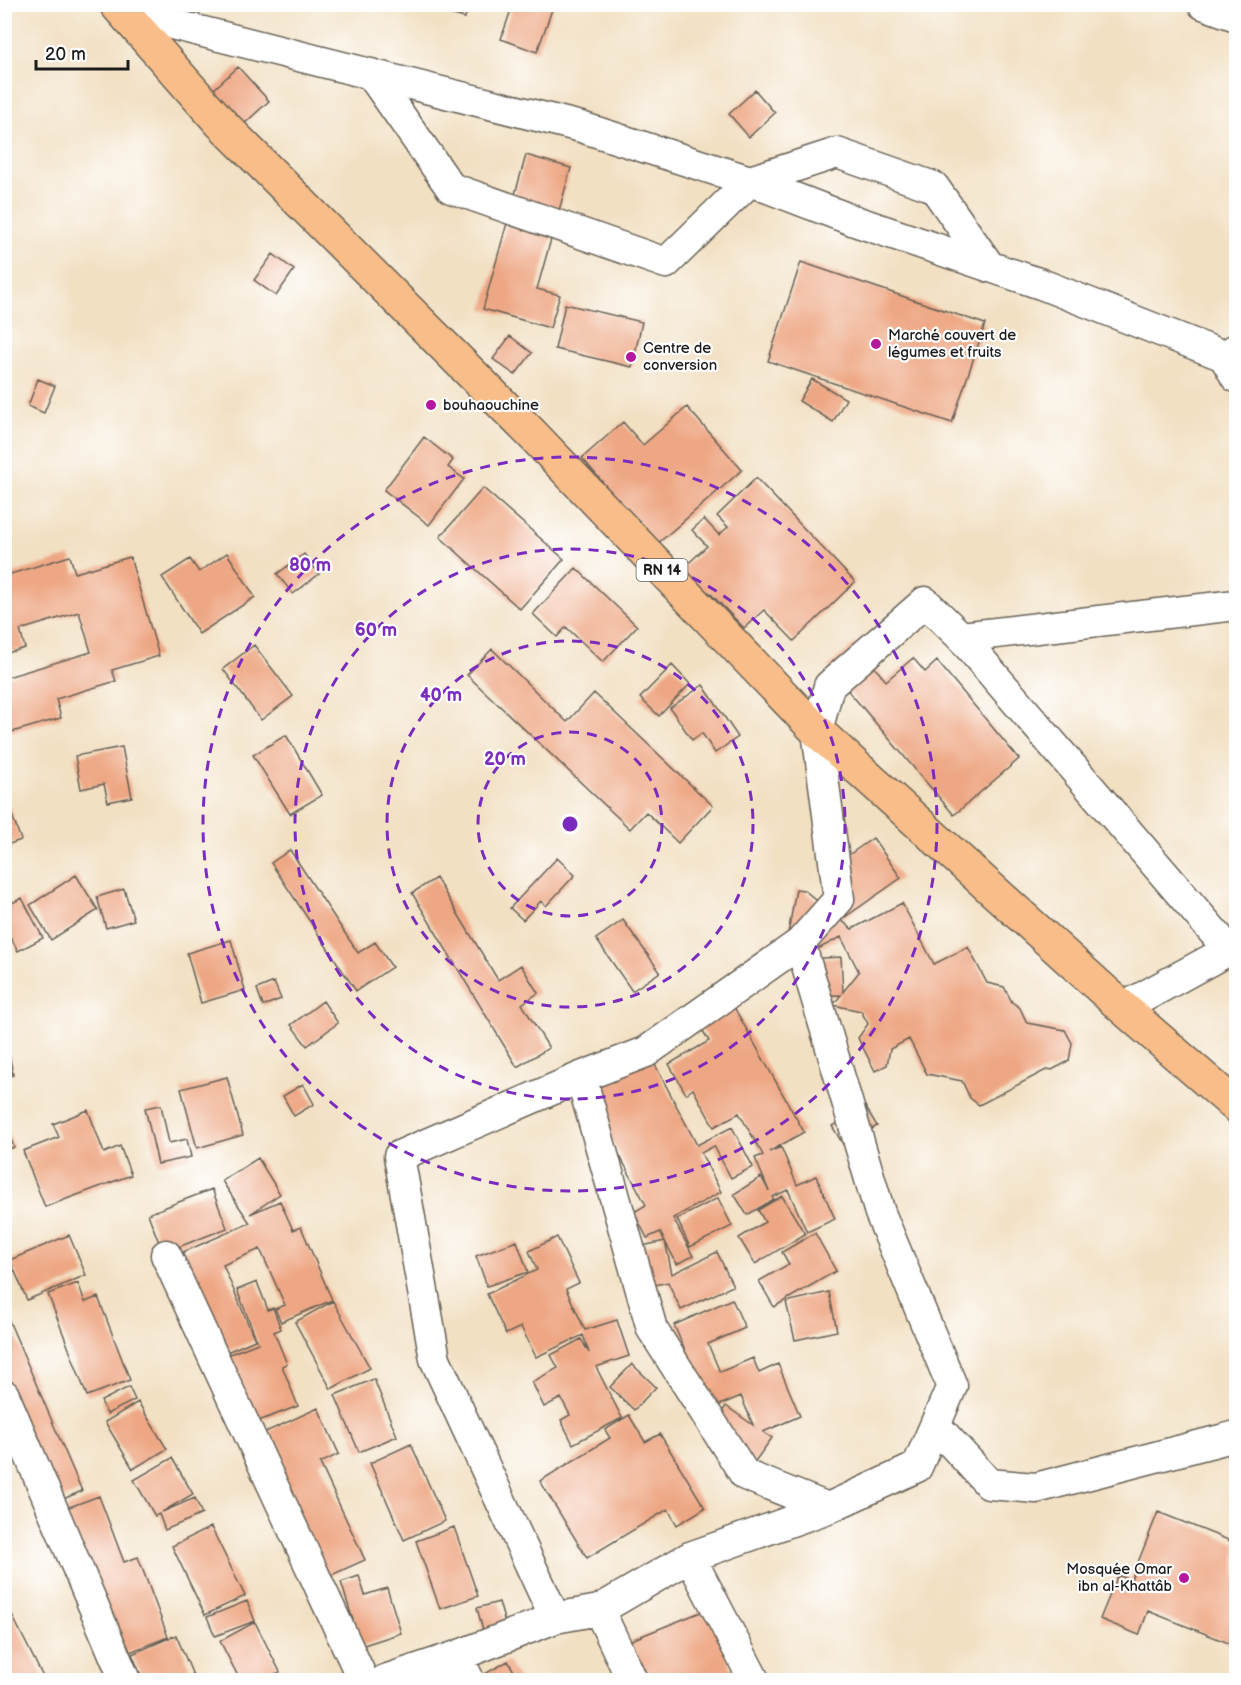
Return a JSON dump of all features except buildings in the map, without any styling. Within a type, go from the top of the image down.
[{"type":"main road","name":"RN 14","points":[[120,8],[220,122],[530,432],[817,731],[1123,1008],[1236,1106]]},
{"type":"street","points":[[1203,4],[1236,16]]},
{"type":"street","points":[[120,8],[581,127],[750,181],[852,220],[1041,284],[1232,361]]},
{"type":"street","points":[[371,74],[450,188],[666,263],[750,181],[837,153],[934,186],[990,267]]},
{"type":"street","points":[[555,1618],[435,1359],[399,1156],[581,1077],[646,1052],[801,943],[839,899],[817,731],[829,686],[925,602],[961,637],[1233,948],[1123,1008]]},
{"type":"street","points":[[961,637],[1236,605]]},
{"type":"street","points":[[385,1680],[463,1668],[555,1618],[599,1610],[690,1557],[828,1508],[918,1467],[952,1386],[880,1214],[801,943]]},
{"type":"street","points":[[581,1077],[652,1329],[745,1475],[828,1508]]},
{"type":"street","points":[[166,1255],[363,1680]]},
{"type":"street","points":[[4,1395],[125,1680]]},
{"type":"street","points":[[935,1425],[989,1484],[1036,1488],[1236,1436]]},
{"type":"street","points":[[690,1557],[754,1680]]},
{"type":"street","points":[[599,1610],[632,1680]]},
{"type":"place","name":"Marché couvert de légumes et fruits","points":[[876,344]]},
{"type":"place","name":"Centre de conversion","points":[[631,357]]},
{"type":"place","name":"bouhaouchine","points":[[431,405]]},
{"type":"place","name":"Mosquée Omar ibn al-Khattâb","points":[[1184,1578]]}]
